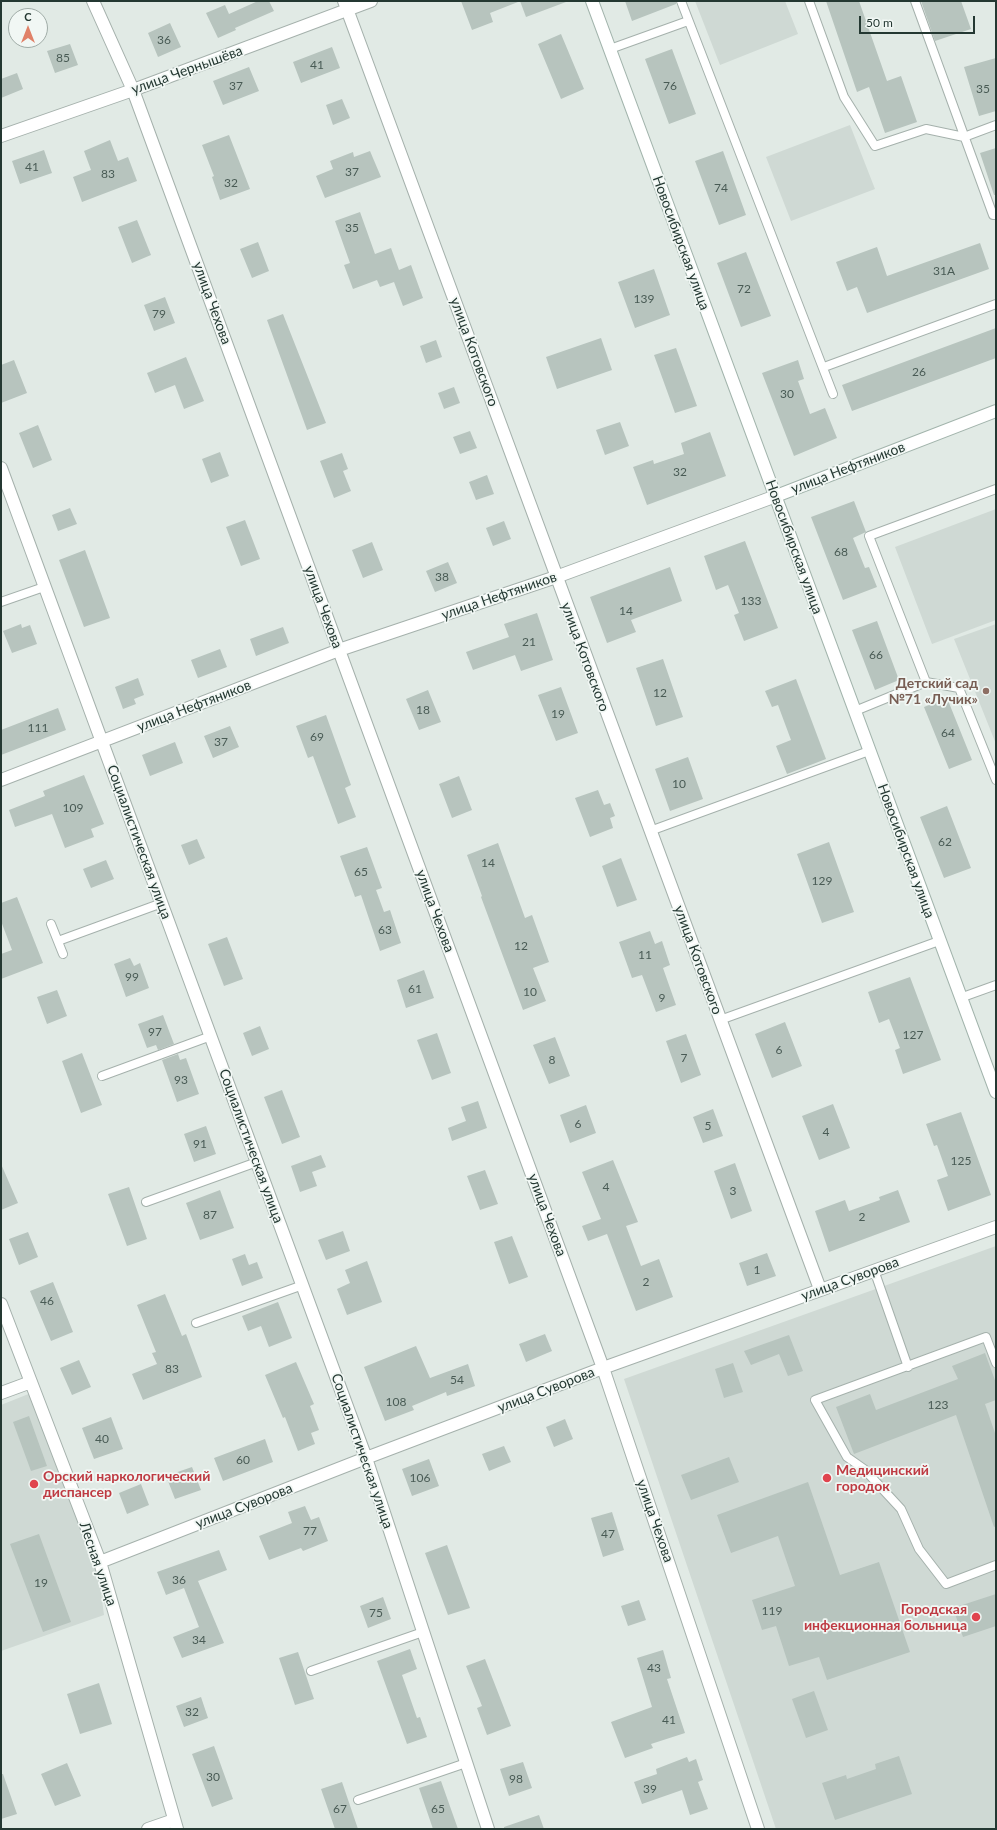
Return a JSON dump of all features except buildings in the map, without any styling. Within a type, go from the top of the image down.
[{"type":"street","name":"улица Чехова","points":[[93,1],[133,90],[603,1368],[758,1829]]},
{"type":"street","name":"улица Чернышёва","points":[[1,136],[133,90],[346,5],[372,1]]},
{"type":"street","name":"Новосибирская улица","points":[[592,1],[996,1092]]},
{"type":"street","name":"улица Котовского","points":[[346,5],[820,1289]]},
{"type":"street","name":"улица Нефтяников","points":[[1,780],[339,650],[556,577],[776,496],[996,411]]},
{"type":"street","name":"Социалистическая улица","points":[[1,468],[366,1458],[488,1829]]},
{"type":"street","name":"улица Суворова","points":[[100,1562],[366,1458],[603,1368],[996,1227]]},
{"type":"street","name":"Лесная улица","points":[[1,1304],[100,1562],[176,1824]]},
{"type":"street","points":[[1,1393],[31,1382]]},
{"type":"street","points":[[148,1829],[176,1824]]},
{"type":"lane","points":[[681,1],[824,367],[833,394]]},
{"type":"lane","points":[[810,1],[844,97],[875,146],[926,129],[964,137],[996,125]]},
{"type":"lane","points":[[915,1],[993,215],[996,215]]},
{"type":"lane","points":[[610,49],[688,21]]},
{"type":"lane","points":[[824,367],[996,304]]},
{"type":"lane","points":[[926,682],[869,536],[996,489]]},
{"type":"lane","points":[[1,602],[44,587]]},
{"type":"lane","points":[[855,711],[926,682],[960,688],[996,780]]},
{"type":"lane","points":[[650,831],[870,751]]},
{"type":"lane","points":[[58,941],[162,904]]},
{"type":"lane","points":[[51,924],[63,954]]},
{"type":"lane","points":[[720,1020],[939,941]]},
{"type":"lane","points":[[960,998],[996,985]]},
{"type":"lane","points":[[102,1076],[211,1036]]},
{"type":"lane","points":[[146,1202],[257,1162]]},
{"type":"lane","points":[[874,1270],[908,1367]]},
{"type":"lane","points":[[196,1323],[303,1285]]},
{"type":"lane","points":[[996,1363],[986,1337],[816,1400],[847,1457],[864,1469],[901,1509],[919,1549],[946,1584],[996,1565]]},
{"type":"lane","points":[[311,1671],[423,1632]]},
{"type":"lane","points":[[358,1800],[466,1763]]},
{"type":"shaded area","points":[[695,1],[785,1],[798,34],[720,65]]},
{"type":"shaded area","points":[[850,125],[875,189],[791,221],[766,157]]},
{"type":"shaded area","points":[[996,509],[996,620],[932,644],[895,547]]},
{"type":"shaded area","name":"Детский сад №71 «Лучик»","points":[[996,624],[996,744],[954,639]]},
{"type":"shaded area","name":"Медицинский городок","points":[[996,1246],[996,1829],[776,1829],[624,1379]]},
{"type":"shaded area","name":"Орский наркологический диспансер","points":[[31,1393],[97,1563],[104,1615],[1,1651],[1,1405]]},
{"type":"place","name":"Детский сад №71 «Лучик»","points":[[986,691]]},
{"type":"place","name":"Медицинский городок","points":[[827,1478]]},
{"type":"place","name":"Орский наркологический диспансер","points":[[34,1484]]},
{"type":"place","name":"Городская инфекционная больница","points":[[976,1617]]}]
